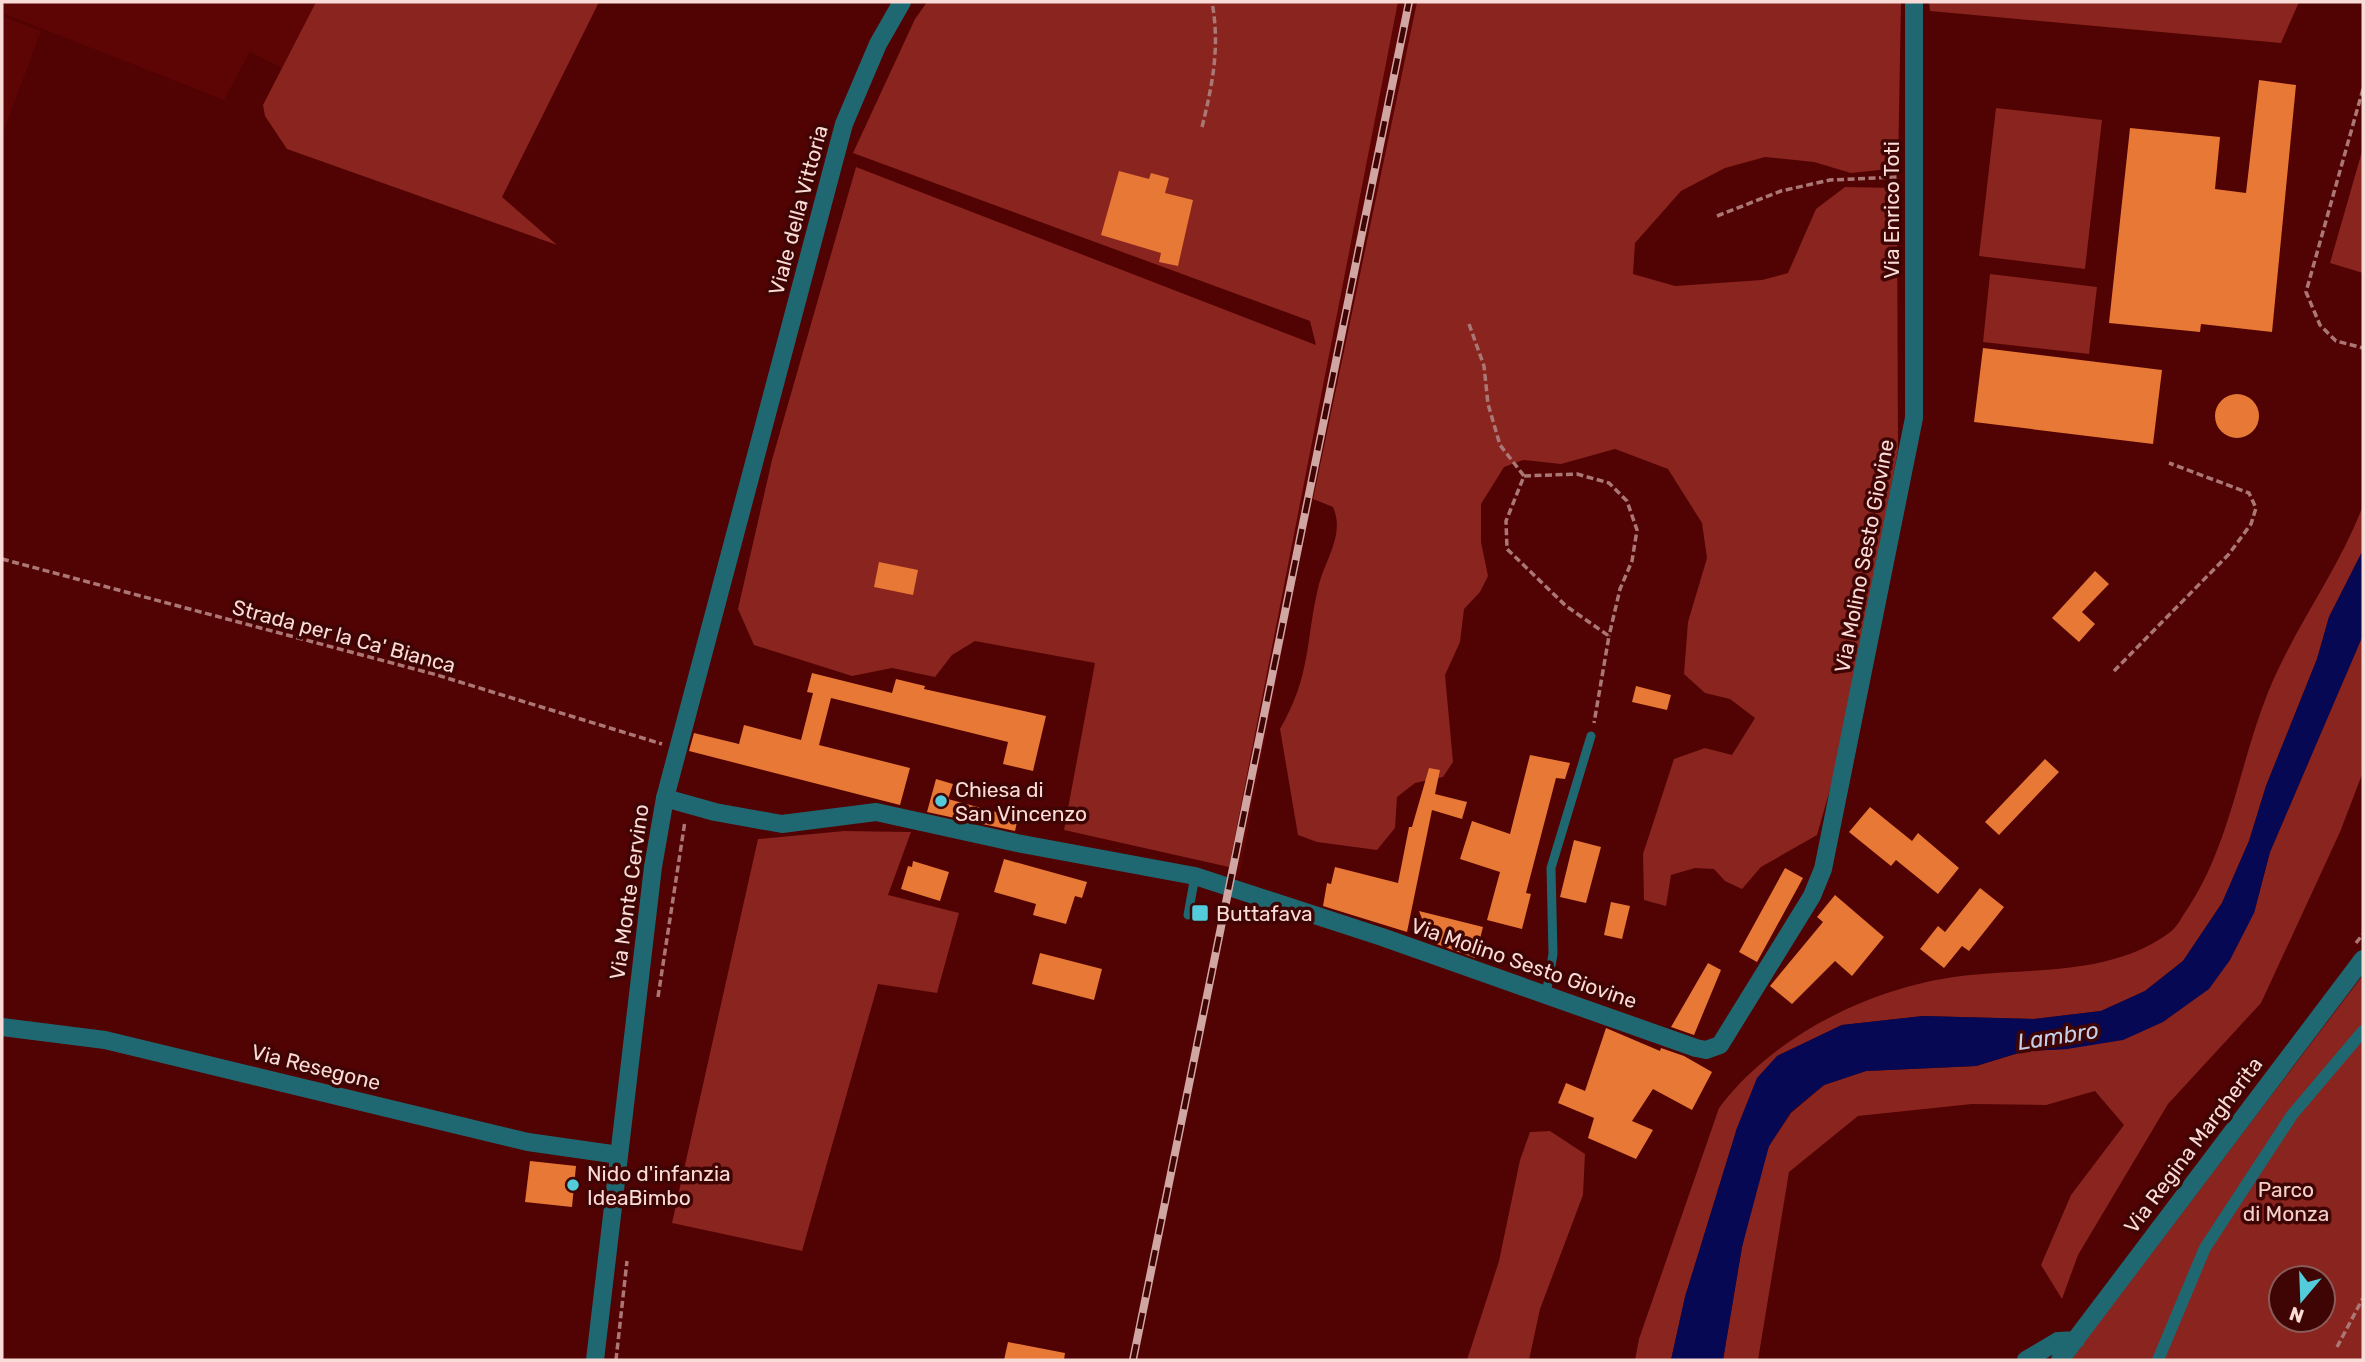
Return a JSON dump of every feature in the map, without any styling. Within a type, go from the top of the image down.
[{"type":"street","name":"Viale della Vittoria","points":[[760,439],[844,124],[878,44],[902,2]]},
{"type":"street","name":"Via Enrico Toti","points":[[1914,2],[1914,418]]},
{"type":"street","name":"Via Molino Sesto Giovine","points":[[665,798],[782,824],[876,811],[1017,843],[1195,876],[1696,1048],[1713,1049],[1724,1039],[1812,896],[1823,869],[1914,418]]},
{"type":"street","name":"Via Monte Cervino","points":[[595,1360],[653,867],[665,798],[760,439]]},
{"type":"street","name":"Via Regina Margherita","points":[[2060,1360],[2363,959]]},
{"type":"street","name":"Via Resegone","points":[[2,1027],[105,1040],[502,1136],[563,1149],[619,1155]]},
{"type":"street","points":[[2158,1360],[2205,1248],[2292,1115],[2363,1031]]},
{"type":"street","points":[[2026,1360],[2058,1341],[2076,1340]]},
{"type":"lane","points":[[1546,995],[1553,954],[1551,868],[1591,736]]},
{"type":"lane","points":[[1188,915],[1195,876]]},
{"type":"path","points":[[1202,127],[1216,71],[1217,28],[1212,2]]},
{"type":"path","points":[[2363,89],[2306,292],[2320,325],[2336,341],[2363,348]]},
{"type":"path","points":[[1717,216],[1781,191],[1830,180],[1914,177]]},
{"type":"path","points":[[1469,324],[1485,366],[1488,404],[1500,445],[1524,476]]},
{"type":"path","points":[[2114,671],[2229,554],[2251,524],[2256,508],[2249,494],[2169,463]]},
{"type":"path","points":[[1524,476],[1577,474],[1609,483],[1627,501],[1637,530],[1632,561],[1620,589],[1609,636],[1591,736]]},
{"type":"path","points":[[1524,476],[1506,521],[1507,549],[1566,606],[1609,636]]},
{"type":"path","name":"Strada per la Ca' Bianca","points":[[2,559],[437,676],[677,749]]},
{"type":"path","points":[[657,1002],[670,901],[689,805]]},
{"type":"path","points":[[616,1360],[627,1257]]},
{"type":"path","points":[[2337,1347],[2363,1297]]},
{"type":"shaded area","points":[[2,2],[316,2],[282,68],[250,52],[224,100],[2,13]]},
{"type":"shaded area","points":[[1398,2],[1417,2],[1294,587],[1239,878],[1227,875]]},
{"type":"shaded area","points":[[2,16],[41,31],[2,136]]},
{"type":"green space","points":[[316,2],[599,2],[502,197],[557,245],[287,149],[265,116],[263,105]]},
{"type":"green space","points":[[927,2],[1398,2],[1229,867],[1064,830],[1095,663],[975,641],[952,655],[935,677],[892,668],[852,676],[754,645],[738,609],[772,460],[856,167],[1316,345],[1310,321],[853,153],[915,19]]},
{"type":"green space","points":[[1417,2],[1901,2],[1898,168],[1851,173],[1814,162],[1765,157],[1725,168],[1681,191],[1635,243],[1633,274],[1675,286],[1762,280],[1788,273],[1816,209],[1845,187],[1897,188],[1898,450],[1841,751],[1817,835],[1761,867],[1742,889],[1725,881],[1714,869],[1695,868],[1671,875],[1666,906],[1644,900],[1643,854],[1674,759],[1705,748],[1732,755],[1755,718],[1730,699],[1705,693],[1684,674],[1688,622],[1707,558],[1702,523],[1668,469],[1615,449],[1561,464],[1523,460],[1504,467],[1481,504],[1481,542],[1488,576],[1480,592],[1464,609],[1460,642],[1445,675],[1453,762],[1443,777],[1415,783],[1397,797],[1395,828],[1377,850],[1317,842],[1298,835],[1280,729],[1303,674],[1319,584],[1336,536],[1333,507],[1313,499]]},
{"type":"green space","points":[[1929,2],[2299,2],[2281,43],[1930,11]]},
{"type":"green space","points":[[1996,108],[2102,120],[2085,269],[1979,256]]},
{"type":"green space","points":[[2363,148],[2363,273],[2330,263]]},
{"type":"green space","points":[[1990,274],[2097,287],[2089,354],[1983,342]]},
{"type":"green space","points":[[2363,506],[2363,550],[2329,617],[2317,659],[2266,786],[2249,841],[2222,903],[2183,961],[2145,991],[2101,1011],[2034,1019],[1923,1016],[1842,1025],[1777,1056],[1737,1128],[1685,1297],[1671,1360],[1635,1360],[1639,1339],[1719,1108],[1742,1081],[1769,1057],[1799,1035],[1831,1017],[1900,989],[1970,975],[2048,970],[2098,963],[2147,947],[2174,928],[2188,908],[2214,858],[2267,695],[2289,647],[2341,555]]},
{"type":"green space","points":[[2363,635],[2363,772],[2340,832],[2261,1003],[2168,1104],[2078,1255],[2062,1299],[2041,1265],[2071,1195],[2124,1125],[2095,1091],[2046,1105],[1972,1104],[1858,1116],[1789,1172],[1758,1360],[1723,1360],[1742,1247],[1761,1167],[1769,1146],[1791,1113],[1824,1085],[1866,1071],[1976,1066],[2025,1051],[2067,1049],[2254,913],[2270,852]]},
{"type":"green space","points":[[844,831],[911,832],[888,895],[959,913],[937,993],[878,984],[802,1251],[672,1223],[758,839]]},
{"type":"green space","name":"Parco di Monza","points":[[2363,975],[2363,1360],[2070,1360]]},
{"type":"green space","points":[[1550,1131],[1585,1154],[1583,1195],[1540,1309],[1529,1360],[1467,1360],[1499,1261],[1520,1160],[1530,1132]]},
{"type":"water","name":"Lambro","points":[[2363,550],[2363,635],[2270,852],[2254,913],[2230,960],[2209,989],[2163,1022],[2123,1040],[2067,1049],[2025,1051],[1976,1066],[1866,1071],[1824,1085],[1791,1112],[1769,1146],[1742,1247],[1723,1360],[1671,1360],[1685,1297],[1737,1128],[1757,1078],[1777,1056],[1842,1025],[1923,1016],[2034,1019],[2101,1011],[2145,991],[2183,961],[2222,903],[2249,841],[2266,786],[2317,659],[2329,617]]},
{"type":"building","points":[[2259,80],[2296,85],[2272,332],[2201,324],[2200,332],[2109,323],[2130,128],[2220,137],[2215,189],[2246,193]]},
{"type":"building","points":[[1119,171],[1149,179],[1151,173],[1169,178],[1165,193],[1193,200],[1178,266],[1159,262],[1161,253],[1101,235]]},
{"type":"building","points":[[1983,348],[2162,370],[2153,444],[1974,422]]},
{"type":"building","points":[[2237,394],[2246,395],[2253,400],[2258,407],[2258,425],[2253,432],[2246,437],[2237,438],[2228,437],[2221,432],[2216,425],[2215,416],[2216,407],[2221,400],[2228,395]]},
{"type":"building","points":[[879,562],[918,570],[913,595],[874,587]]},
{"type":"building","points":[[2095,571],[2109,584],[2082,612],[2095,624],[2079,642],[2052,618]]},
{"type":"building","points":[[812,673],[892,693],[896,679],[925,686],[924,689],[1046,716],[1033,771],[1003,764],[1008,742],[831,698],[819,745],[910,768],[900,805],[689,751],[694,733],[739,744],[744,725],[801,740],[813,693],[807,692]]},
{"type":"building","points":[[1636,686],[1671,695],[1667,710],[1632,702]]},
{"type":"building","points":[[1530,755],[1570,763],[1565,779],[1556,778],[1526,893],[1531,894],[1522,929],[1487,920],[1500,872],[1460,859],[1472,821],[1510,834]]},
{"type":"building","points":[[2045,759],[2059,772],[1999,835],[1985,822]]},
{"type":"building","points":[[1429,768],[1440,770],[1435,794],[1467,802],[1462,819],[1432,810],[1407,932],[1323,906],[1327,883],[1331,884],[1335,867],[1398,883],[1409,827],[1412,827]]},
{"type":"building","points":[[936,779],[953,784],[948,799],[1018,818],[1015,831],[927,812]]},
{"type":"building","points":[[1870,807],[1912,841],[1918,833],[1959,868],[1938,894],[1896,860],[1891,866],[1849,832]]},
{"type":"building","points":[[1574,840],[1601,847],[1586,903],[1560,897]]},
{"type":"building","points":[[1004,859],[1087,882],[1082,898],[1075,896],[1066,924],[1033,915],[1036,904],[994,892]]},
{"type":"building","points":[[913,861],[949,872],[940,901],[901,889],[908,866],[912,867]]},
{"type":"building","points":[[1785,868],[1803,878],[1757,962],[1739,952]]},
{"type":"building","points":[[1980,888],[2004,907],[1969,951],[1962,946],[1944,968],[1920,949],[1938,926],[1945,932]]},
{"type":"building","points":[[1835,895],[1884,937],[1852,976],[1835,961],[1792,1004],[1770,986],[1823,922],[1817,917]]},
{"type":"building","points":[[1611,902],[1630,906],[1622,939],[1604,935]]},
{"type":"building","points":[[1419,911],[1483,927],[1475,958],[1431,942]]},
{"type":"building","points":[[1040,953],[1102,969],[1094,1000],[1032,984]]},
{"type":"building","points":[[1708,963],[1721,970],[1694,1035],[1671,1027]]},
{"type":"building","points":[[1606,1028],[1660,1051],[1661,1048],[1684,1056],[1712,1072],[1692,1110],[1653,1089],[1632,1121],[1653,1130],[1636,1159],[1588,1138],[1594,1118],[1558,1103],[1566,1083],[1585,1091]]},
{"type":"building","points":[[530,1161],[576,1166],[572,1207],[525,1202]]},
{"type":"building","points":[[1008,1342],[1065,1353],[1064,1360],[1004,1360]]},
{"type":"railway","points":[[1133,1360],[1409,2]]},
{"type":"place","name":"Chiesa di San Vincenzo","points":[[941,801]]},
{"type":"place","name":"Buttafava","points":[[1200,913]]},
{"type":"place","name":"Nido d'infanzia IdeaBimbo","points":[[573,1185]]}]
